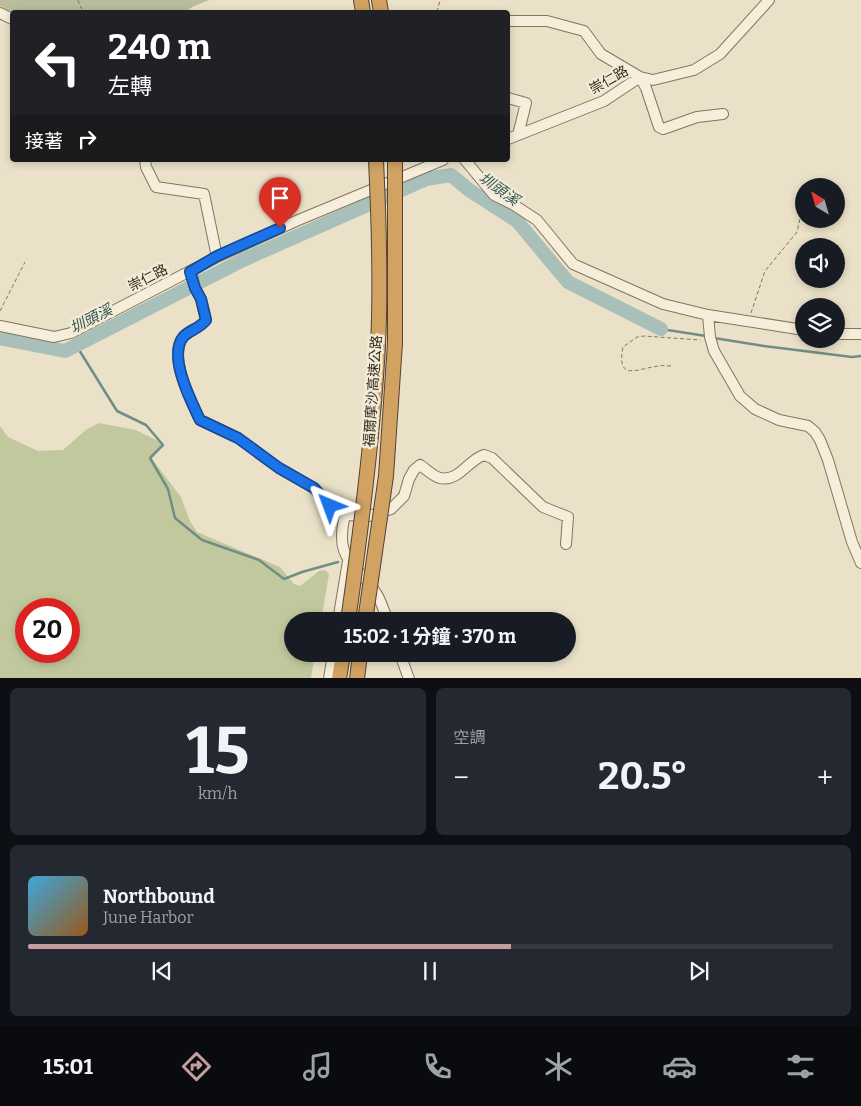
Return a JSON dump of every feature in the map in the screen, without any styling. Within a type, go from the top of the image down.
[{"type":"highway","name":"福爾摩沙高速公路","points":[[349,612],[364,508],[378,345],[379,236],[376,162]]},
{"type":"highway","name":"福爾摩沙高速公路","points":[[366,612],[386,476],[395,343],[395,162]]},
{"type":"highway","points":[[339,678],[342,662]]},
{"type":"highway","points":[[357,678],[359,662]]},
{"type":"street","points":[[510,20],[547,21],[584,31],[600,54],[640,77],[654,80],[694,70],[720,54],[769,0]]},
{"type":"street","name":"崇仁路","points":[[510,138],[604,101],[640,77],[646,88],[659,126],[664,128],[697,117],[723,114]]},
{"type":"street","points":[[510,99],[526,103],[518,135]]},
{"type":"street","points":[[145,162],[156,186],[204,194],[217,256]]},
{"type":"street","name":"崇仁路","points":[[0,326],[54,337],[71,333],[190,273],[217,256],[438,162]]},
{"type":"street","points":[[467,162],[494,195],[537,220],[572,264],[663,304],[709,317],[795,329]]},
{"type":"street","points":[[190,273],[201,299],[206,320],[184,336],[180,344],[178,357],[188,393],[200,420],[238,438],[279,468],[314,488],[330,506],[346,516],[369,516],[391,509],[404,496],[411,474],[420,465],[440,478],[450,478],[456,476],[473,460],[484,455],[492,458],[543,507],[568,517],[566,544]]},
{"type":"street","points":[[709,317],[710,338],[714,352],[740,396],[754,409],[779,420],[808,426],[815,432],[828,460],[852,542],[861,563]]},
{"type":"street","points":[[845,334],[861,334]]},
{"type":"street","points":[[346,516],[341,533],[344,552],[348,561],[377,594],[384,612]]},
{"type":"street","points":[[340,612],[348,561]]},
{"type":"street","points":[[329,678],[332,662]]},
{"type":"street","points":[[403,662],[409,678]]},
{"type":"path","points":[[748,321],[765,271],[797,232],[798,228]]},
{"type":"path","points":[[0,311],[25,262]]},
{"type":"path","points":[[671,366],[658,366],[634,372],[629,371],[624,368],[622,362],[624,347],[637,337],[644,336],[710,338]]},
{"type":"green space","points":[[0,0],[209,0],[188,10],[10,10],[10,12],[0,6]]},
{"type":"green space","points":[[99,423],[136,430],[162,443],[152,459],[181,497],[190,521],[197,532],[280,567],[294,584],[300,586],[319,571],[325,570],[329,574],[323,612],[284,612],[284,662],[314,662],[311,678],[0,678],[0,426],[8,437],[38,451],[63,450],[87,429]]},
{"type":"waterway","name":"圳頭溪","points":[[0,338],[65,351],[243,260],[426,179],[451,175],[469,190],[517,221],[568,282],[661,329]]},
{"type":"waterway","name":"圳頭溪","points":[[661,329],[706,336]]},
{"type":"waterway","name":"圳頭溪","points":[[714,338],[852,357],[861,356]]},
{"type":"waterway","points":[[76,345],[117,411],[146,425],[163,445],[150,458],[168,489],[175,518],[202,540],[259,560],[284,579],[338,562]]},
{"type":"route","points":[[280,228],[217,256],[190,272],[201,299],[206,320],[184,336],[178,350],[179,365],[190,401],[200,420],[238,438],[279,468],[314,488],[330,506]]}]
